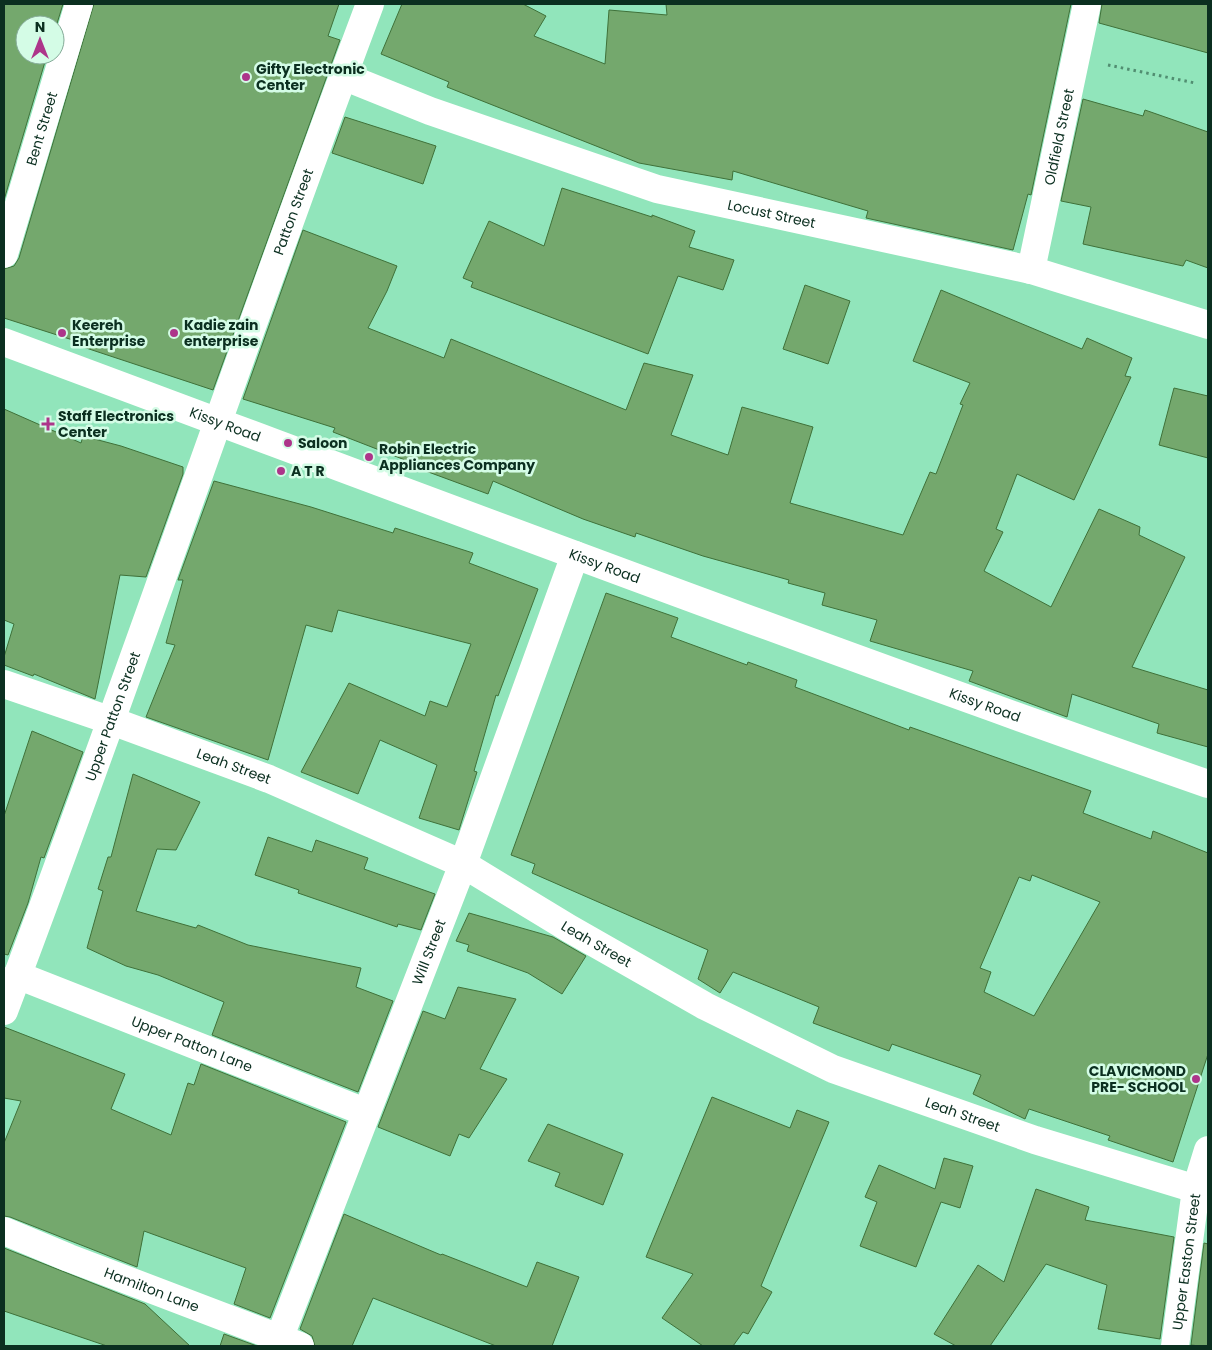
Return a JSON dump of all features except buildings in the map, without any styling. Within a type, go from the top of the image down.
[{"type":"street","name":"Bent Street","points":[[4,254],[79,4]]},
{"type":"street","name":"Patton Street","points":[[218,421],[370,4]]},
{"type":"street","name":"Oldfield Street","points":[[1031,270],[1087,4]]},
{"type":"street","name":"Locust Street","points":[[343,76],[430,111],[657,189],[1031,270],[1208,325]]},
{"type":"street","name":"Kissy Road","points":[[4,342],[992,709],[1208,784]]},
{"type":"street","name":"Upper Patton Street","points":[[4,1011],[112,720],[218,421]]},
{"type":"street","name":"Will Street","points":[[286,1344],[365,1112],[463,864],[575,555]]},
{"type":"street","name":"Leah Street","points":[[4,684],[112,720],[269,779],[463,864],[705,1006],[833,1069],[1035,1140],[1196,1189]]},
{"type":"street","name":"Upper Patton Lane","points":[[17,975],[365,1112]]},
{"type":"street","name":"Upper Easton Street","points":[[1175,1346],[1196,1189],[1208,1150]]},
{"type":"street","name":"Hamilton Lane","points":[[4,1231],[286,1344]]},
{"type":"path","points":[[1076,59],[1195,83]]},
{"type":"place","name":"Gifty Electronic Center","points":[[246,77]]},
{"type":"place","name":"Keereh Enterprise","points":[[62,333]]},
{"type":"place","name":"Kadie zain enterprise","points":[[174,333]]},
{"type":"place","name":"Staff Electronics Center","points":[[48,424]]},
{"type":"place","name":"Saloon","points":[[288,443]]},
{"type":"place","name":"Robin Electric Appliances Company","points":[[369,457]]},
{"type":"place","name":"A T R","points":[[281,471]]},
{"type":"place","name":"CLAVICMOND PRE- SCHOOL","points":[[1196,1079]]}]
